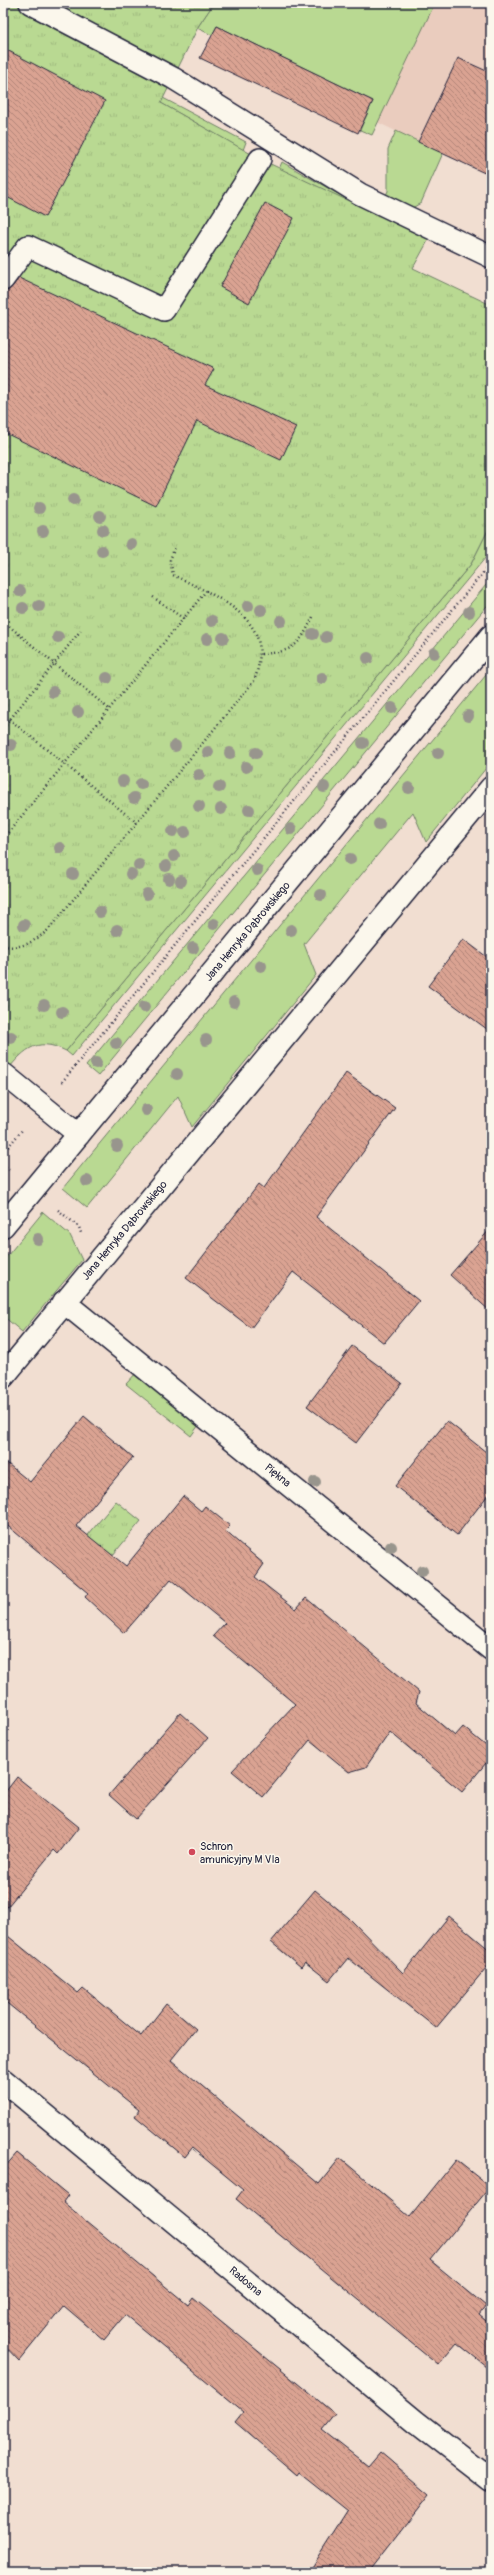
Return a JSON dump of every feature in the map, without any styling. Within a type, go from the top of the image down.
[{"type":"street","name":"Jana Henryka Dąbrowskiego","points":[[3,1226],[491,636]]},
{"type":"street","name":"Jana Henryka Dąbrowskiego","points":[[3,1377],[491,788]]},
{"type":"street","name":"Piękna","points":[[64,1302],[491,1649]]},
{"type":"street","name":"Radosna","points":[[3,2080],[416,2422],[491,2480]]},
{"type":"lane","points":[[30,3],[173,78],[360,194],[491,258]]},
{"type":"lane","points":[[3,280],[28,246],[164,310],[260,159]]},
{"type":"lane","points":[[4,1074],[79,1135]]},
{"type":"path","points":[[3,946],[14,948],[25,945],[37,940],[48,930],[254,680],[261,654],[259,639],[251,625],[222,600],[173,575],[170,560],[175,546]]},
{"type":"path","points":[[3,1153],[491,563]]},
{"type":"path","points":[[3,839],[206,591]]},
{"type":"path","points":[[153,597],[184,619]]},
{"type":"path","points":[[261,654],[284,652],[293,647],[303,638],[313,617]]},
{"type":"path","points":[[3,621],[109,709]]},
{"type":"path","points":[[3,728],[81,630]]},
{"type":"path","points":[[3,714],[137,823]]},
{"type":"path","points":[[56,1208],[79,1227],[84,1240]]},
{"type":"shaded area","points":[[214,3],[491,3],[491,176],[366,117],[373,101],[217,26],[212,35],[197,28]]},
{"type":"green space","points":[[3,3],[214,3],[199,25],[161,103],[260,159],[429,239],[413,268],[491,305],[491,524],[471,564],[66,1051],[55,1046],[37,1045],[23,1053],[3,1075]]},
{"type":"green space","points":[[214,3],[435,3],[372,135],[360,130],[373,101],[217,26],[212,35],[197,28]]},
{"type":"green space","points":[[163,98],[246,142],[243,150],[161,103]]},
{"type":"green space","points":[[396,131],[443,153],[421,203],[412,208],[385,197],[388,191],[388,149]]},
{"type":"green space","points":[[282,162],[377,216],[279,169]]},
{"type":"green space","points":[[491,524],[491,551],[72,1056],[66,1051],[471,564]]},
{"type":"green space","points":[[491,579],[491,601],[98,1076],[86,1066]]},
{"type":"green space","points":[[491,669],[491,762],[426,842],[413,812],[304,944],[316,975],[192,1127],[178,1096],[87,1208],[63,1188]]},
{"type":"green space","points":[[43,1212],[70,1235],[82,1260],[22,1332],[3,1316],[3,1261]]},
{"type":"green space","points":[[138,1371],[201,1422],[191,1436],[126,1384]]},
{"type":"green space","points":[[116,1501],[141,1521],[103,1567],[79,1546]]},
{"type":"building","points":[[217,26],[373,101],[358,133],[200,58]]},
{"type":"building","points":[[3,48],[105,101],[45,217],[3,195]]},
{"type":"building","points":[[458,58],[491,73],[491,176],[418,142]]},
{"type":"building","points":[[265,203],[294,218],[249,303],[220,287]]},
{"type":"building","points":[[19,278],[214,369],[205,385],[296,427],[281,460],[197,421],[156,506],[3,432],[3,292],[12,287]]},
{"type":"building","points":[[463,939],[491,960],[491,1032],[428,986]]},
{"type":"building","points":[[346,1073],[395,1108],[316,1217],[419,1301],[384,1343],[293,1272],[251,1328],[186,1278],[259,1184],[264,1188]]},
{"type":"building","points":[[491,1228],[491,1312],[450,1275]]},
{"type":"building","points":[[352,1346],[402,1383],[356,1443],[307,1406]]},
{"type":"building","points":[[84,1416],[133,1457],[76,1526],[126,1566],[183,1496],[201,1511],[205,1506],[230,1526],[225,1531],[264,1564],[255,1577],[296,1609],[306,1598],[419,1692],[416,1703],[455,1736],[463,1727],[491,1750],[491,1757],[462,1792],[390,1732],[366,1767],[349,1772],[310,1740],[263,1797],[232,1771],[295,1704],[213,1636],[225,1623],[171,1579],[124,1633],[85,1597],[88,1593],[3,1522],[3,1460],[30,1482]]},
{"type":"building","points":[[447,1421],[491,1456],[491,1491],[457,1535],[395,1486]]},
{"type":"building","points":[[180,1713],[208,1738],[136,1819],[109,1795]]},
{"type":"building","points":[[17,1777],[79,1827],[58,1854],[54,1850],[3,1912],[3,1795]]},
{"type":"building","points":[[315,1890],[349,1918],[403,1973],[449,1916],[491,1951],[491,1962],[436,2028],[348,1958],[329,1981],[305,1962],[301,1967],[271,1942]]},
{"type":"building","points":[[3,1932],[78,1993],[83,1988],[141,2036],[166,2004],[196,2029],[171,2060],[319,2184],[340,2158],[410,2217],[456,2160],[490,2187],[430,2260],[486,2306],[479,2315],[491,2325],[491,2370],[457,2343],[438,2365],[236,2199],[243,2190],[192,2148],[185,2157],[135,2116],[139,2110],[3,2000]]},
{"type":"building","points":[[17,2153],[68,2195],[63,2202],[188,2305],[193,2298],[335,2414],[322,2430],[368,2466],[380,2452],[430,2494],[369,2572],[309,2572],[348,2511],[299,2472],[297,2475],[235,2422],[243,2412],[125,2315],[104,2340],[64,2306],[19,2361],[3,2344],[3,2169]]},
{"type":"place","name":"Schron amunicyjny M VIa","points":[[192,1852]]}]
